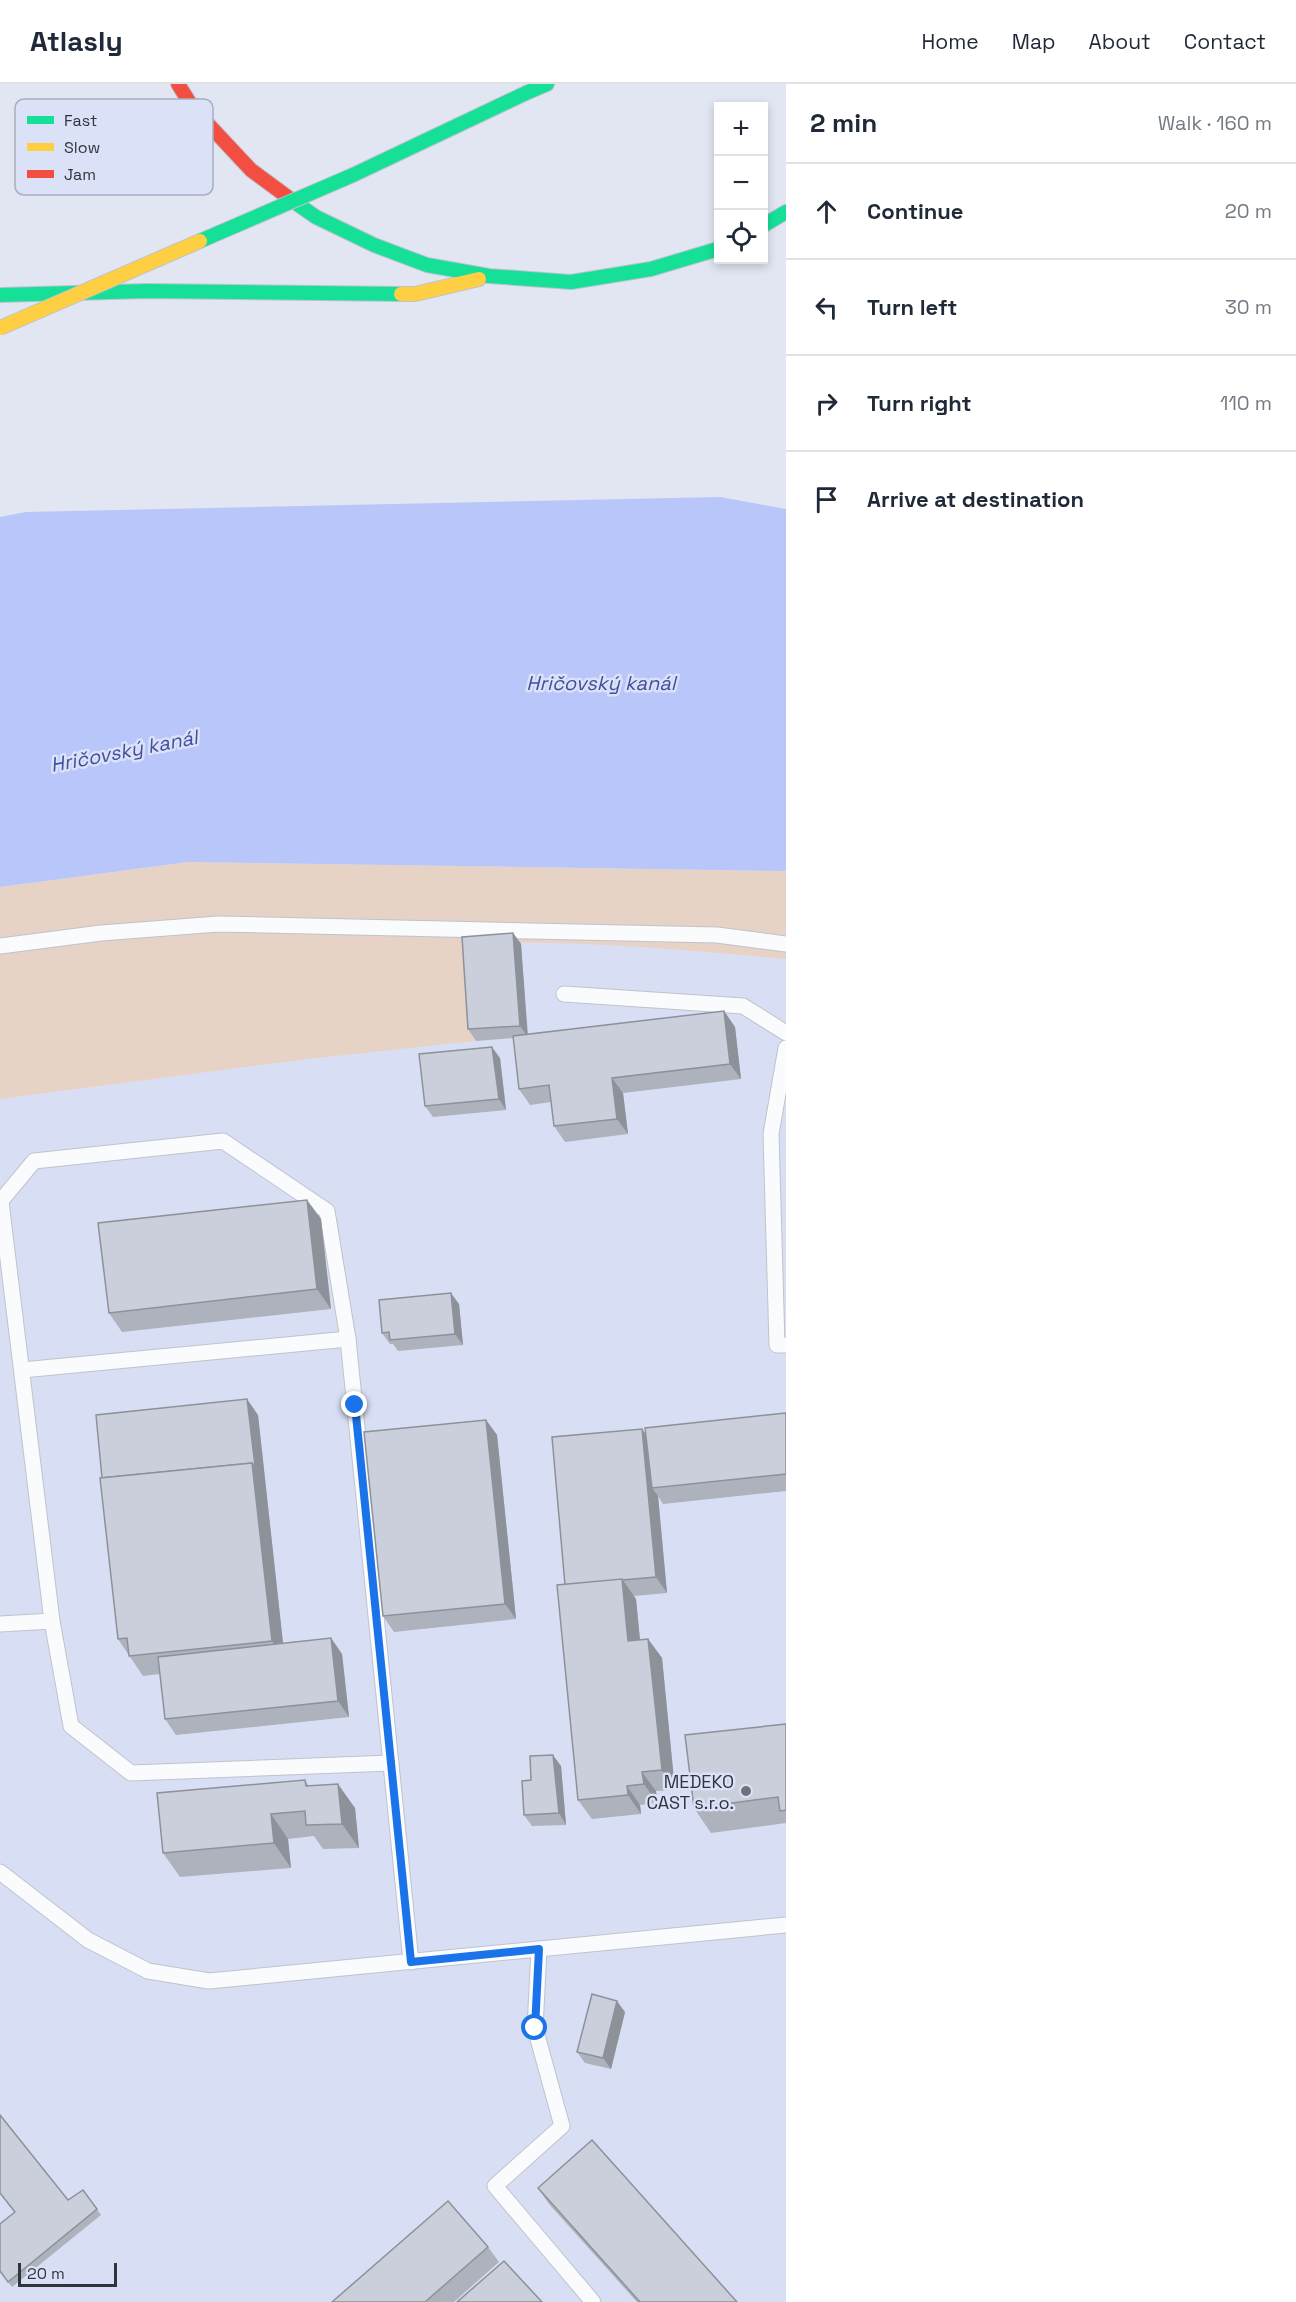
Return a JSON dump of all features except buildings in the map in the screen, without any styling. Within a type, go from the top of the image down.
[{"type":"highway","points":[[178,84],[187,99]]},
{"type":"highway","points":[[0,328],[353,175],[547,84]]},
{"type":"highway","points":[[213,129],[251,170],[316,217],[374,245],[427,265],[489,276],[571,282],[651,269],[714,250]]},
{"type":"highway","points":[[768,223],[786,212]]},
{"type":"highway","points":[[0,295],[148,291],[415,294],[489,276]]},
{"type":"lane","points":[[0,946],[100,933],[218,924],[717,935],[786,944]]},
{"type":"lane","points":[[564,994],[743,1006],[786,1033]]},
{"type":"lane","points":[[786,1048],[771,1134],[777,1345],[786,1345]]},
{"type":"lane","points":[[391,1763],[130,1773],[71,1726],[52,1621],[1,1202],[34,1161],[223,1141],[327,1211],[348,1339],[391,1763],[411,1962]]},
{"type":"lane","points":[[22,1370],[348,1339]]},
{"type":"lane","points":[[0,1624],[52,1621]]},
{"type":"lane","points":[[0,1872],[87,1941],[148,1971],[209,1981],[786,1925]]},
{"type":"lane","points":[[539,1949],[535,2028],[562,2126],[495,2186],[593,2302]]},
{"type":"shaded area","points":[[188,862],[786,871],[786,959],[588,944],[469,944],[476,1041],[309,1059],[0,1099],[0,887]]},
{"type":"shaded area","points":[[524,942],[620,945],[786,959],[786,2302],[0,2302],[0,1099],[309,1059],[476,1041],[468,944]]},
{"type":"water","name":"Hričovský kanál","points":[[720,497],[786,509],[786,871],[188,862],[0,887],[0,517],[26,512]]},
{"type":"traffic: fast","points":[[526,93],[547,84]]},
{"type":"traffic: fast","points":[[200,241],[353,175],[526,93]]},
{"type":"traffic: fast","points":[[293,201],[316,217],[374,245],[427,265],[489,276],[571,282],[651,269],[714,250]]},
{"type":"traffic: fast","points":[[768,223],[786,212]]},
{"type":"traffic: fast","points":[[0,295],[148,291],[401,294]]},
{"type":"traffic: slow","points":[[0,328],[200,241]]},
{"type":"traffic: slow","points":[[401,294],[415,294],[479,279]]},
{"type":"traffic: jam","points":[[178,84],[187,99]]},
{"type":"traffic: jam","points":[[213,129],[251,170],[293,201]]},
{"type":"place","name":"MEDEKO CAST s.r.o.","points":[[746,1791]]},
{"type":"route","points":[[355,1405],[411,1962],[539,1949],[535,2028]]}]
